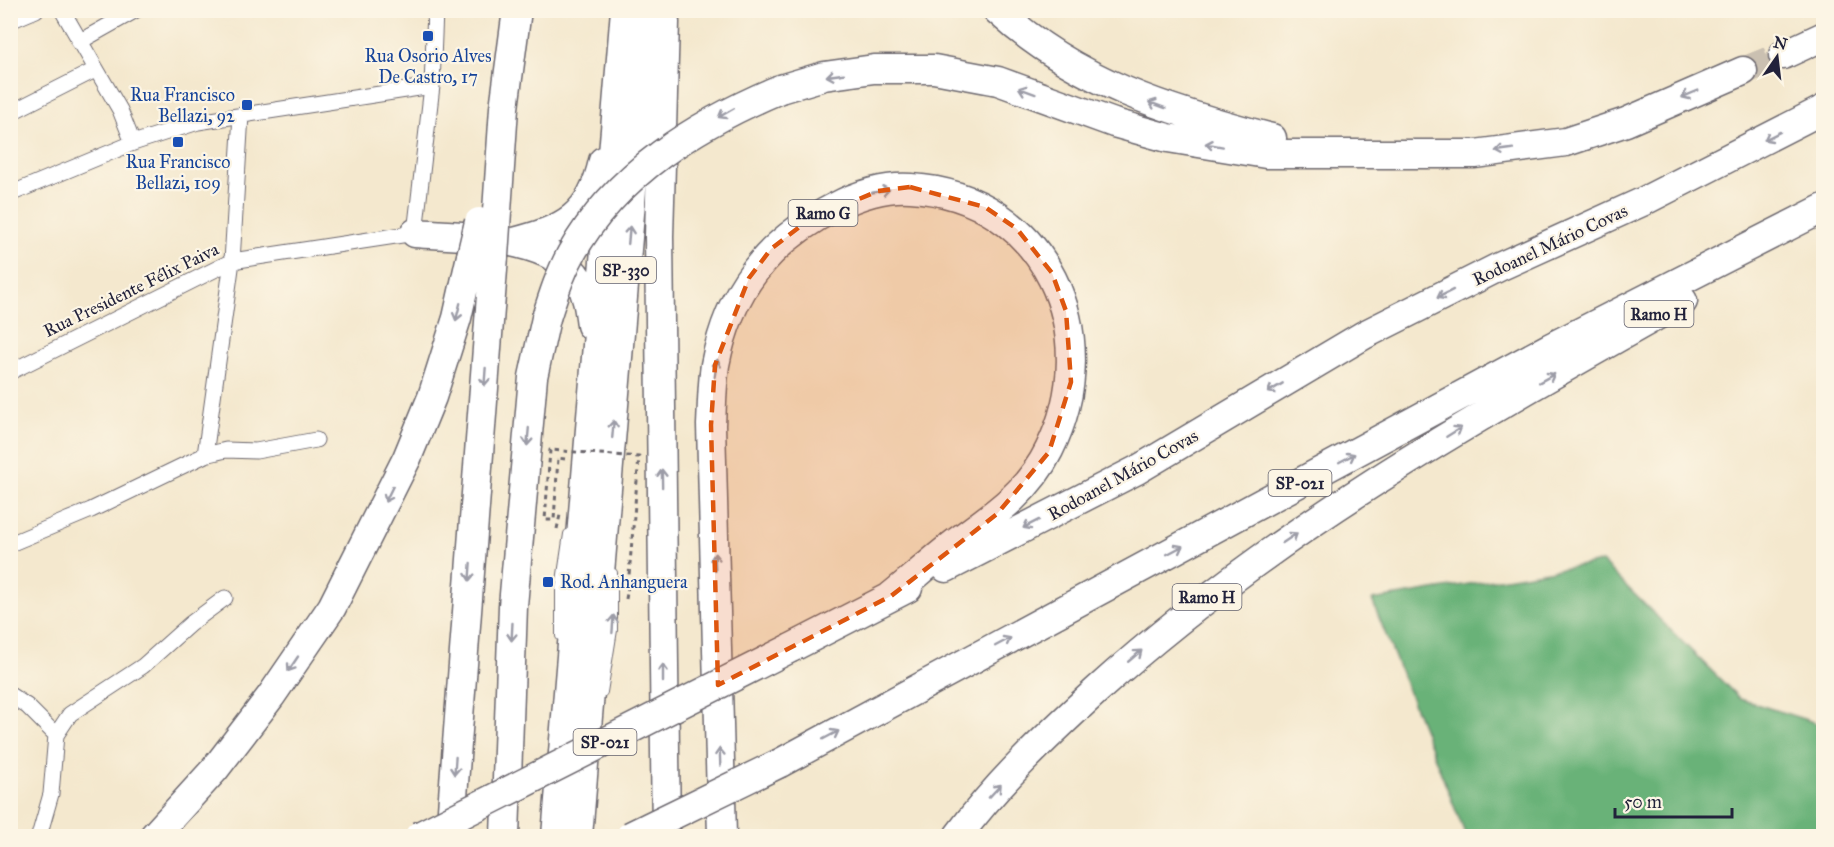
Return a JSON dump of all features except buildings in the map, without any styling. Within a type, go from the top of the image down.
[{"type":"highway","points":[[450,837],[491,241],[504,108],[517,10]]},
{"type":"highway","name":"SP-330","points":[[556,837],[568,696],[571,466],[596,361],[625,10]]},
{"type":"highway","name":"SP-330","points":[[578,837],[647,10]]},
{"type":"highway","points":[[665,10],[659,236],[666,837]]},
{"type":"highway","points":[[997,10],[1024,35],[1075,68],[1135,97],[1194,118],[1335,154]]},
{"type":"highway","points":[[1783,55],[1824,36]]},
{"type":"highway","points":[[505,837],[513,606],[533,377],[546,318],[571,254],[594,220],[631,178],[678,140],[736,108],[780,89],[824,76],[874,69],[934,69],[998,81],[1114,123],[1168,138],[1266,154],[1476,154],[1566,142],[1626,122],[1743,71]]},
{"type":"highway","points":[[491,241],[551,232],[572,220],[589,198],[600,172],[618,82]]},
{"type":"highway","name":"Rodoanel Mário Covas","points":[[419,837],[1137,470],[1364,335],[1499,267],[1642,202],[1824,109]]},
{"type":"highway","name":"Ramo G","points":[[723,837],[711,425],[715,365],[730,317],[749,278],[771,249],[807,221],[846,201],[878,191],[910,187],[951,195],[985,207],[1017,229],[1052,273],[1066,311],[1071,341],[1071,382],[1061,422],[1049,452],[1023,489],[997,514],[955,543],[891,596]]},
{"type":"highway","name":"SP-021","points":[[630,837],[780,763],[1549,348],[1824,208]]},
{"type":"highway","name":"Ramo H","points":[[958,837],[976,812],[1052,731],[1133,657],[1226,581],[1366,486],[1496,406],[1824,224]]},
{"type":"highway","points":[[415,233],[491,241],[552,255],[578,278],[588,306],[596,361]]},
{"type":"highway","points":[[154,837],[215,769],[271,696],[332,607],[402,468],[432,397],[457,318],[491,241]]},
{"type":"street","points":[[10,21],[36,10]]},
{"type":"street","points":[[62,10],[120,110],[133,143]]},
{"type":"street","points":[[79,42],[136,10]]},
{"type":"street","points":[[415,233],[432,86],[435,10]]},
{"type":"street","points":[[10,113],[95,70]]},
{"type":"street","points":[[10,194],[133,143],[198,122],[432,86]]},
{"type":"street","points":[[205,455],[232,261],[241,115]]},
{"type":"street","name":"Rua Presidente Félix Paiva","points":[[10,372],[232,261],[415,233]]},
{"type":"street","points":[[10,544],[91,510],[205,455],[226,450],[256,451],[316,440]]},
{"type":"street","points":[[39,837],[51,794],[56,735],[70,714],[143,666],[190,624],[225,598]]},
{"type":"street","points":[[10,695],[27,706],[56,735]]},
{"type":"lane","points":[[571,466],[574,507]]},
{"type":"lane","points":[[561,646],[560,588],[569,529]]},
{"type":"lane","points":[[600,703],[608,669],[615,602],[605,529]]},
{"type":"lane","points":[[562,656],[568,696]]},
{"type":"lane","points":[[584,763],[597,713]]},
{"type":"path","points":[[566,442],[571,466]]},
{"type":"path","points":[[571,466],[558,458],[554,520],[545,520],[550,450],[639,457],[626,599]]},
{"type":"path","points":[[556,534],[561,505]]},
{"type":"highlighted area","points":[[910,187],[985,207],[1017,229],[1052,273],[1066,311],[1071,382],[1049,452],[997,514],[891,596],[718,685],[711,425],[715,365],[749,278],[771,249],[807,221],[878,191]]},
{"type":"green space","points":[[1602,562],[1740,699],[1823,725],[1823,836],[1466,836],[1372,600]]},
{"type":"tunnel","points":[[1743,71],[1783,55]]},
{"type":"place","name":"Rua Osorio Alves De Castro, 17","points":[[428,36]]},
{"type":"place","name":"Rua Francisco Bellazi, 92","points":[[247,105]]},
{"type":"place","name":"Rua Francisco Bellazi, 109","points":[[178,142]]},
{"type":"place","name":"Rod. Anhanguera","points":[[548,582]]}]
